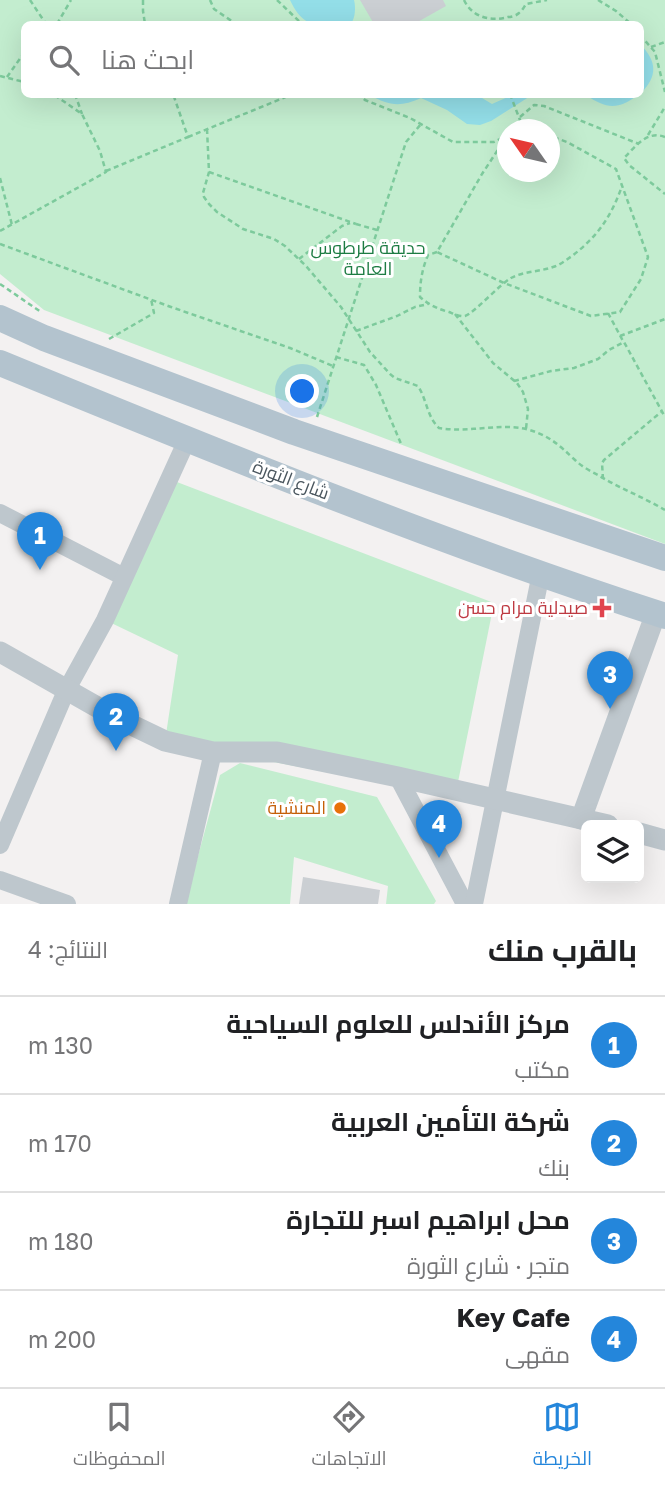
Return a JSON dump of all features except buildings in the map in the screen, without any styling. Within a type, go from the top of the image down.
[{"type":"main road","points":[[0,304],[23,318],[44,338]]},
{"type":"main road","points":[[0,318],[44,338],[294,432],[665,558]]},
{"type":"main road","name":"شارع الثورة","points":[[0,363],[187,439],[503,561],[660,615]]},
{"type":"street","points":[[0,845],[66,691],[105,620],[187,439]]},
{"type":"street","points":[[0,513],[124,577]]},
{"type":"street","points":[[474,904],[541,573]]},
{"type":"street","points":[[581,818],[660,615]]},
{"type":"street","points":[[0,652],[66,691],[165,740],[213,752],[277,752],[589,820]]},
{"type":"street","points":[[178,904],[213,752]]},
{"type":"street","points":[[398,777],[465,904]]},
{"type":"street","points":[[644,834],[665,839]]},
{"type":"street","points":[[0,880],[67,904]]},
{"type":"path","points":[[30,0],[44,21]]},
{"type":"path","points":[[59,21],[71,0]]},
{"type":"path","points":[[143,0],[145,21]]},
{"type":"path","points":[[210,0],[214,9],[232,21]]},
{"type":"path","points":[[277,0],[299,21]]},
{"type":"path","points":[[464,0],[468,9],[481,17],[491,19],[514,16],[519,14],[526,4],[547,0]]},
{"type":"path","points":[[598,0],[628,21]]},
{"type":"path","points":[[644,39],[655,52],[665,93]]},
{"type":"path","points":[[651,47],[665,42]]},
{"type":"path","points":[[7,77],[21,57]]},
{"type":"path","points":[[0,76],[21,81]]},
{"type":"path","points":[[59,98],[82,114]]},
{"type":"path","points":[[76,98],[100,151],[106,172]]},
{"type":"path","points":[[174,98],[188,137]]},
{"type":"path","points":[[0,231],[106,172],[283,98]]},
{"type":"path","points":[[362,98],[421,124],[453,142],[497,141]]},
{"type":"path","points":[[512,98],[520,117],[534,105],[544,106],[639,144]]},
{"type":"path","points":[[665,107],[648,135],[624,158],[665,194]]},
{"type":"path","points":[[317,417],[406,142],[421,124]]},
{"type":"path","points":[[207,129],[209,172],[204,197],[217,212],[243,229],[274,239],[299,259],[341,307],[370,352],[390,374],[418,386],[432,420],[439,428],[526,429],[561,445],[576,462],[603,479],[665,509]]},
{"type":"path","points":[[648,135],[658,134],[665,137]]},
{"type":"path","points":[[437,252],[505,283],[591,316],[620,312],[641,279],[648,257],[616,169],[560,140]]},
{"type":"path","points":[[497,151],[437,252],[428,255],[421,274],[420,298],[454,314],[470,314],[505,283],[524,273],[554,267],[584,248],[613,210],[622,185]]},
{"type":"path","points":[[209,172],[356,224]]},
{"type":"path","points":[[0,178],[12,225]]},
{"type":"path","points":[[299,259],[350,222],[377,230]]},
{"type":"path","points":[[0,244],[290,348],[333,366]]},
{"type":"path","points":[[108,340],[154,313],[151,299]]},
{"type":"path","points":[[356,331],[428,304]]},
{"type":"path","points":[[608,313],[665,417]]},
{"type":"path","points":[[454,314],[494,363],[523,392],[528,409],[526,429]]},
{"type":"path","points":[[620,336],[665,319]]},
{"type":"path","points":[[514,381],[574,368],[598,359],[624,342]]},
{"type":"path","points":[[335,357],[364,365],[404,450]]},
{"type":"path","points":[[603,479],[604,460],[661,412]]},
{"type":"green space","name":"حديقة طرطوس العامة","points":[[0,0],[665,0],[665,544],[44,310],[0,274]]},
{"type":"green space","points":[[169,479],[494,603],[455,797],[165,741],[178,655],[105,620]]},
{"type":"green space","points":[[240,763],[377,797],[436,901],[434,904],[386,904],[388,886],[294,857],[290,904],[185,904],[220,775]]},
{"type":"water","points":[[290,0],[354,0],[355,10],[352,21],[307,21]]},
{"type":"water","points":[[644,48],[650,56],[653,68],[653,75],[644,90]]},
{"type":"water","points":[[376,98],[421,98],[394,104]]},
{"type":"water","points":[[421,98],[482,98],[492,104],[505,98],[527,98],[480,125],[467,124],[447,110]]},
{"type":"water","points":[[591,98],[633,98],[612,106]]},
{"type":"place","name":"مركز الأندلس للعلوم السياحية","points":[[40,570]]},
{"type":"place","name":"صيدلية مرام حسن","points":[[602,608]]},
{"type":"place","name":"محل ابراهيم اسبر للتجارة","points":[[610,709]]},
{"type":"place","name":"شركة التأمين العربية","points":[[116,751]]},
{"type":"place","name":"المنشية","points":[[340,808]]},
{"type":"place","name":"Key Cafe","points":[[439,858]]}]
